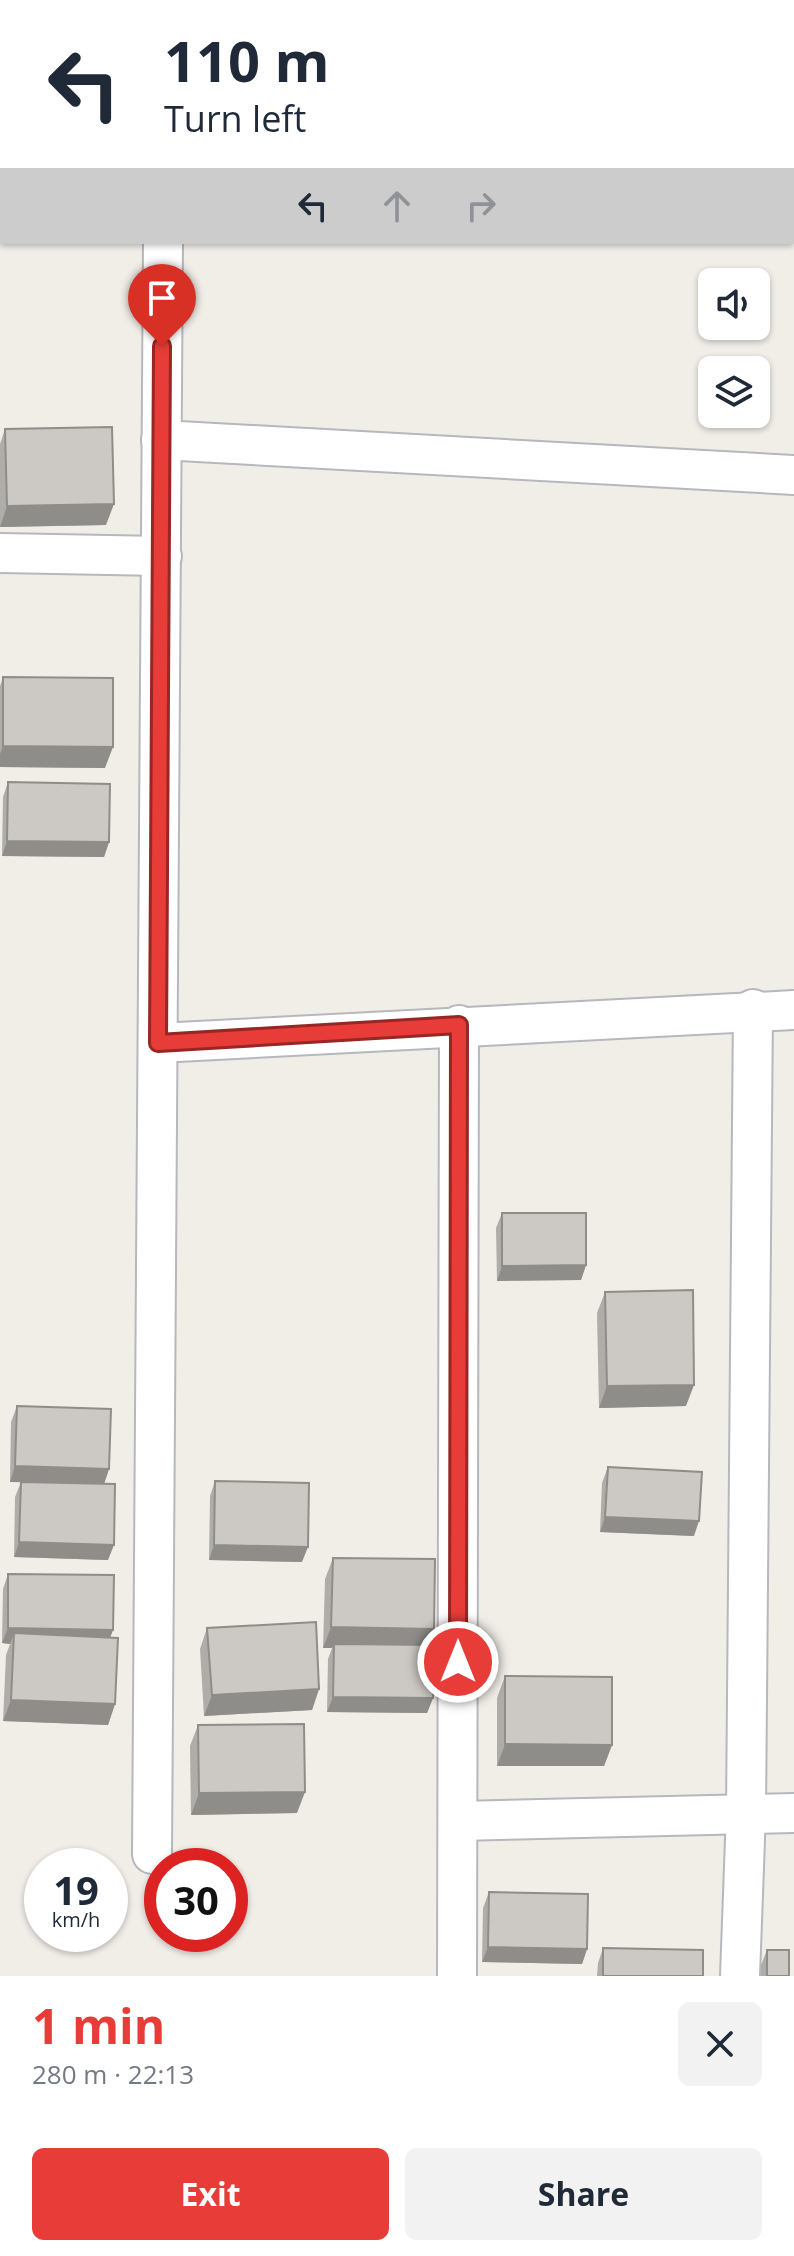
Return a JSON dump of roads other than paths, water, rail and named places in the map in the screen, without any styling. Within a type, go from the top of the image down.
[{"type":"street","points":[[152,1848],[163,244]]},
{"type":"street","points":[[161,440],[794,475]]},
{"type":"street","points":[[0,553],[162,556]]},
{"type":"street","points":[[158,1043],[753,1009],[794,1010]]},
{"type":"street","points":[[740,1976],[746,1812],[753,1009]]},
{"type":"street","points":[[457,1976],[459,1025]]},
{"type":"street","points":[[458,1821],[794,1813]]}]
